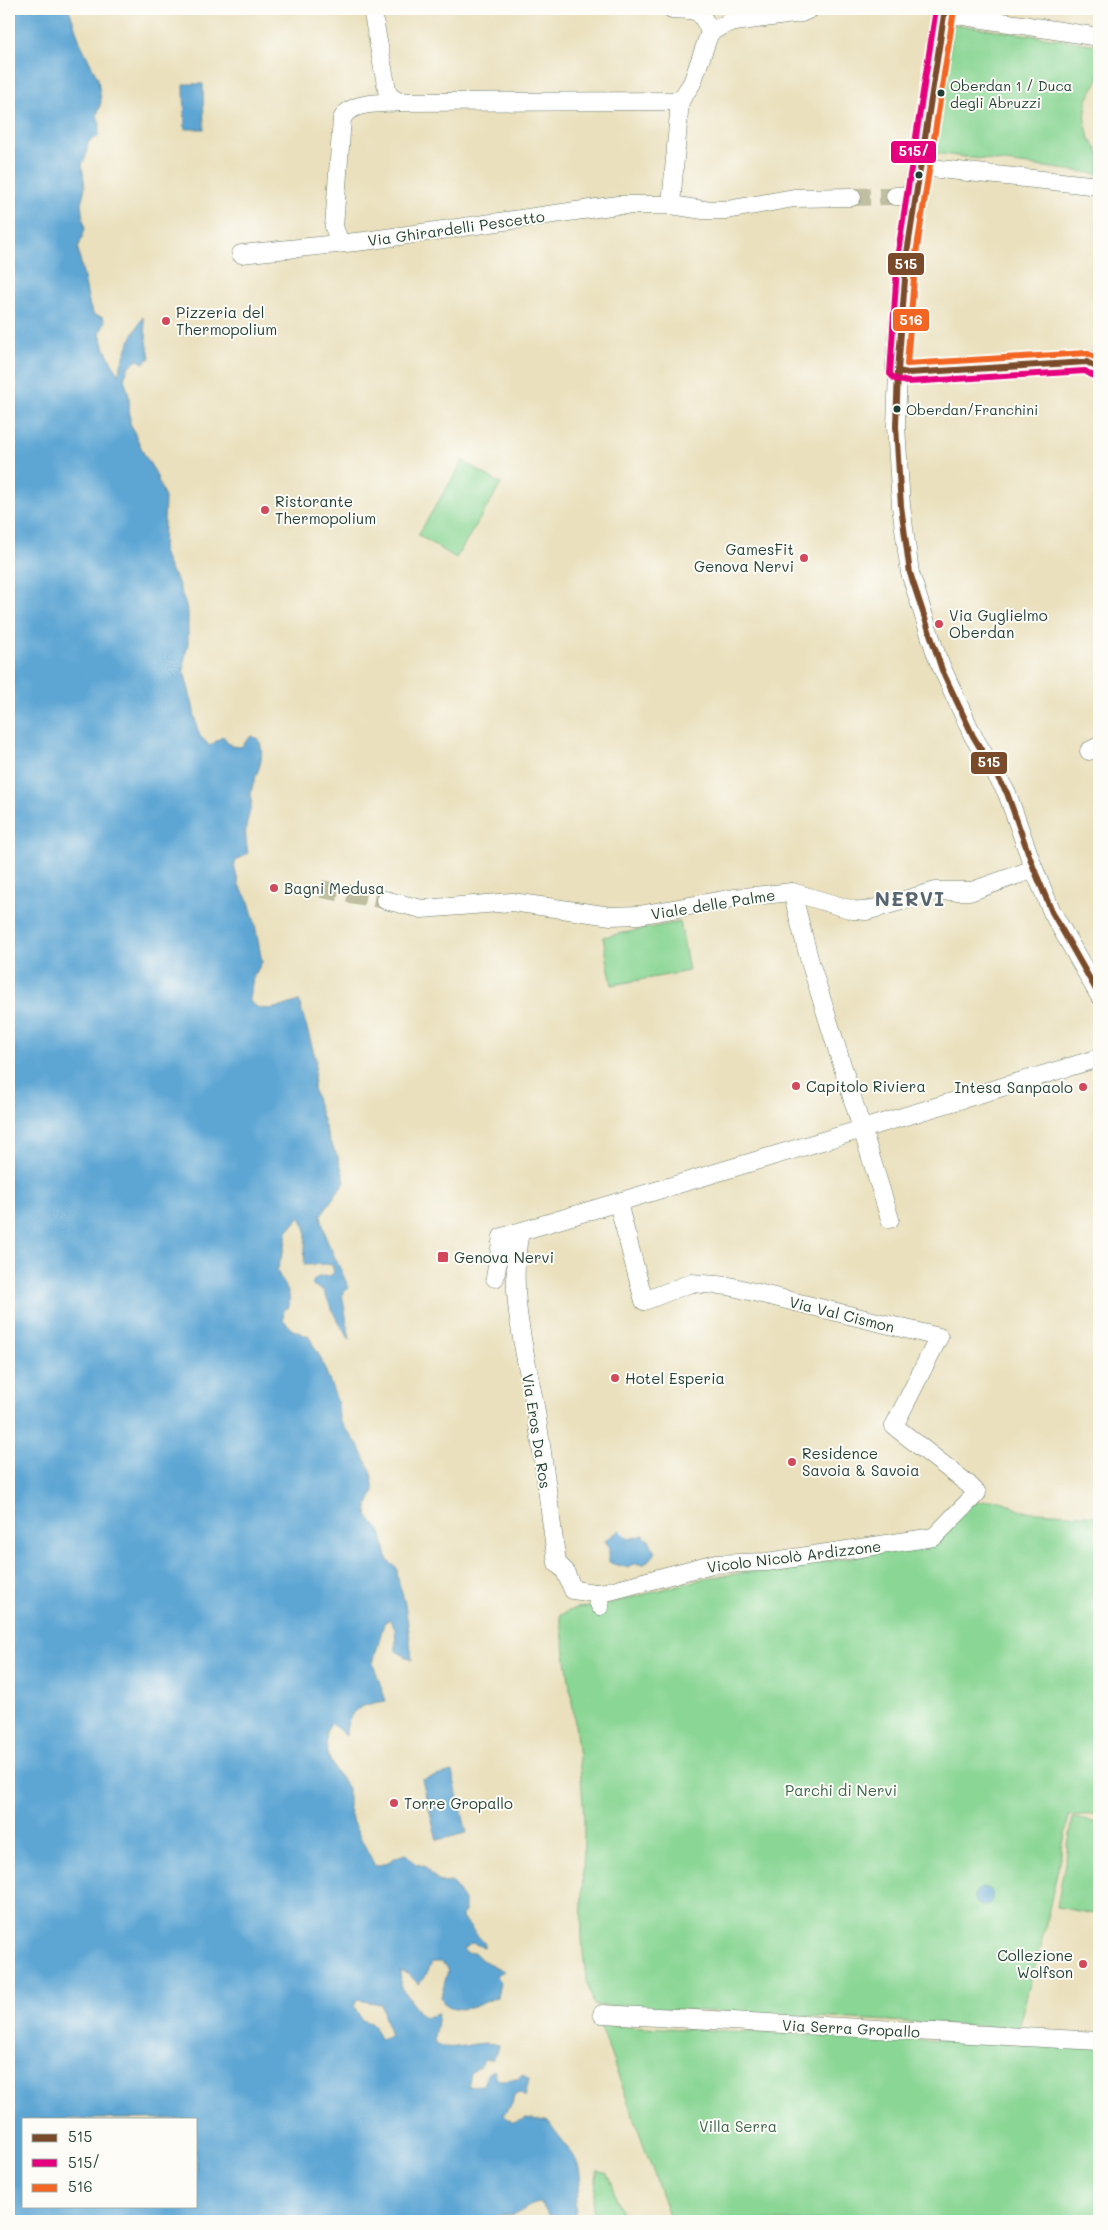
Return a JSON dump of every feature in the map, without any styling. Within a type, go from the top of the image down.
[{"type":"street","points":[[372,9],[388,95],[399,102]]},
{"type":"street","points":[[671,205],[680,101],[692,83],[710,32],[703,16],[696,10],[672,9]]},
{"type":"street","points":[[710,32],[728,23],[801,14],[810,9]]},
{"type":"street","points":[[1099,37],[945,11],[920,167],[906,196],[907,253],[896,426],[901,506],[910,573],[942,670],[973,736],[1007,793],[1034,869],[1052,912],[1099,995]]},
{"type":"street","points":[[340,243],[334,227],[342,119],[345,112],[352,108],[399,102],[680,101]]},
{"type":"street","points":[[920,167],[1099,186]]},
{"type":"street","name":"Via Ghirardelli Pescetto","points":[[242,254],[340,243],[618,205],[671,205],[703,210],[728,210],[794,198],[852,197]]},
{"type":"street","points":[[898,371],[908,373],[1087,362],[1099,369]]},
{"type":"street","name":"Viale delle Palme","points":[[385,900],[422,909],[512,902],[611,916],[639,916],[734,898],[792,892],[853,910],[866,911],[880,909],[936,891],[972,891],[1034,869]]},
{"type":"street","points":[[792,892],[810,962],[890,1219]]},
{"type":"street","points":[[494,1278],[502,1237],[1099,1058]]},
{"type":"street","name":"Via Val Cismon","points":[[618,1203],[644,1300],[691,1284],[729,1286],[939,1337],[894,1426],[961,1478],[977,1493]]},
{"type":"street","name":"Via Eros Da Ros","points":[[520,1232],[515,1255],[515,1289],[557,1563],[566,1571],[573,1590],[598,1599]]},
{"type":"street","name":"Vicolo Nicolò Ardizzone","points":[[598,1599],[606,1592],[712,1564],[767,1562],[934,1537],[977,1493]]},
{"type":"street","name":"Via Serra Gropallo","points":[[602,2014],[1099,2041]]},
{"type":"green space","points":[[953,24],[1099,45],[1099,77],[1087,100],[1085,121],[1089,138],[1099,152],[1099,174],[934,153]]},
{"type":"green space","points":[[463,461],[501,484],[456,558],[418,535]]},
{"type":"green space","points":[[680,922],[689,971],[612,985],[603,937]]},
{"type":"green space","name":"Parchi di Nervi","points":[[1000,1500],[1022,1511],[1099,1516],[1099,1814],[1069,1816],[1045,1928],[1018,2028],[594,2005],[583,1956],[583,1804],[576,1733],[560,1615],[576,1608],[600,1606],[705,1578],[830,1561],[930,1544],[967,1505]]},
{"type":"green space","points":[[1073,1818],[1099,1823],[1099,1915],[1057,1907]]},
{"type":"green space","name":"Villa Serra","points":[[600,2025],[1099,2048],[1099,2221],[671,2221]]},
{"type":"green space","points":[[597,2170],[607,2173],[625,2221],[592,2221]]},
{"type":"water","points":[[9,9],[69,9],[80,42],[98,79],[101,102],[97,115],[100,124],[98,137],[89,142],[82,164],[85,187],[81,204],[85,229],[78,249],[90,307],[94,315],[103,317],[105,321],[100,333],[105,349],[118,374],[129,342],[143,317],[150,358],[143,363],[138,360],[129,366],[124,378],[129,396],[130,423],[144,454],[155,472],[165,498],[163,552],[170,570],[177,580],[188,612],[188,644],[184,671],[197,728],[200,736],[210,746],[223,736],[231,746],[241,747],[251,736],[259,739],[261,746],[260,765],[251,790],[251,807],[247,820],[246,839],[248,853],[236,861],[234,865],[239,885],[249,902],[254,919],[262,962],[253,978],[249,1000],[253,1005],[265,1009],[299,1001],[316,1060],[313,1088],[329,1140],[338,1157],[345,1181],[321,1215],[326,1238],[349,1288],[342,1293],[350,1340],[336,1318],[323,1290],[312,1285],[316,1278],[330,1276],[334,1272],[332,1265],[304,1265],[306,1230],[300,1217],[287,1232],[285,1246],[277,1271],[289,1295],[289,1307],[284,1310],[283,1319],[291,1329],[309,1337],[321,1359],[338,1403],[339,1420],[359,1446],[371,1471],[374,1491],[368,1505],[367,1516],[381,1532],[388,1561],[397,1568],[405,1604],[412,1660],[396,1651],[395,1628],[390,1619],[384,1623],[373,1663],[386,1701],[363,1706],[357,1710],[349,1720],[346,1736],[331,1723],[326,1732],[327,1754],[336,1772],[348,1788],[348,1806],[353,1823],[375,1866],[406,1854],[416,1864],[424,1866],[440,1883],[452,1882],[465,1902],[465,1912],[462,1918],[485,1944],[484,1947],[472,1943],[464,1949],[465,1952],[475,1953],[482,1960],[504,1971],[497,1975],[500,1983],[497,1997],[471,2008],[458,2009],[444,2004],[441,1997],[448,1970],[442,1962],[432,1962],[424,1979],[418,1984],[408,1973],[400,1971],[401,1986],[420,2014],[426,2017],[438,2014],[434,2039],[436,2045],[452,2047],[491,2043],[499,2045],[492,2059],[484,2059],[479,2067],[471,2073],[468,2086],[483,2085],[487,2074],[494,2070],[498,2080],[518,2079],[522,2074],[529,2079],[525,2097],[520,2093],[514,2095],[512,2104],[504,2115],[513,2123],[527,2118],[549,2122],[570,2150],[579,2167],[579,2189],[574,2202],[576,2210],[572,2221],[554,2221],[540,2203],[514,2214],[501,2215],[496,2221],[9,2221]],"holes":[[[357,2000],[381,2004],[390,2036],[380,2039],[373,2024],[362,2020],[354,2007]]]},
{"type":"water","points":[[184,84],[203,84],[204,129],[185,129]]},
{"type":"water","points":[[620,1530],[629,1539],[644,1535],[646,1539],[649,1539],[655,1553],[645,1564],[633,1564],[628,1568],[609,1562],[609,1546],[605,1541]]},
{"type":"water","points":[[452,1772],[467,1833],[437,1840],[422,1780]]},
{"type":"water","points":[[984,1888],[990,1891],[993,1897],[990,1903],[984,1906],[978,1903],[975,1897],[978,1891]]},
{"type":"tunnel","points":[[852,197],[895,196]]},
{"type":"tunnel","points":[[321,889],[385,900]]},
{"type":"transit line","name":"515/","points":[[936,9],[898,252],[890,374],[895,379],[908,382],[1085,371],[1095,377]]},
{"type":"transit line","name":"515","points":[[945,9],[907,253],[898,371],[896,426],[901,506],[910,573],[942,670],[973,736],[1007,793],[1034,869],[1052,912],[1099,995]]},
{"type":"transit line","name":"516","points":[[954,10],[916,254],[907,364],[1086,353],[1099,359]]},
{"type":"transit line","name":"515","points":[[898,371],[908,373],[1087,362],[1099,369]]},
{"type":"place","name":"Oberdan 1 / Duca degli Abruzzi","points":[[941,93]]},
{"type":"place","name":"Pizzeria del Thermopolium","points":[[166,321]]},
{"type":"place","name":"Oberdan/Franchini","points":[[897,409]]},
{"type":"place","name":"Ristorante Thermopolium","points":[[265,510]]},
{"type":"place","name":"GamesFit Genova Nervi","points":[[804,558]]},
{"type":"place","name":"Via Guglielmo Oberdan","points":[[939,624]]},
{"type":"place","name":"Bagni Medusa","points":[[274,888]]},
{"type":"place","name":"Capitolo Riviera","points":[[796,1086]]},
{"type":"place","name":"Intesa Sanpaolo","points":[[1083,1087]]},
{"type":"place","name":"Genova Nervi","points":[[443,1257]]},
{"type":"place","name":"Hotel Esperia","points":[[615,1378]]},
{"type":"place","name":"Residence Savoia & Savoia","points":[[792,1462]]},
{"type":"place","name":"Torre Gropallo","points":[[394,1803]]},
{"type":"place","name":"Collezione Wolfson","points":[[1083,1964]]},
{"type":"district","name":"NERVI","points":[[910,898]]}]
